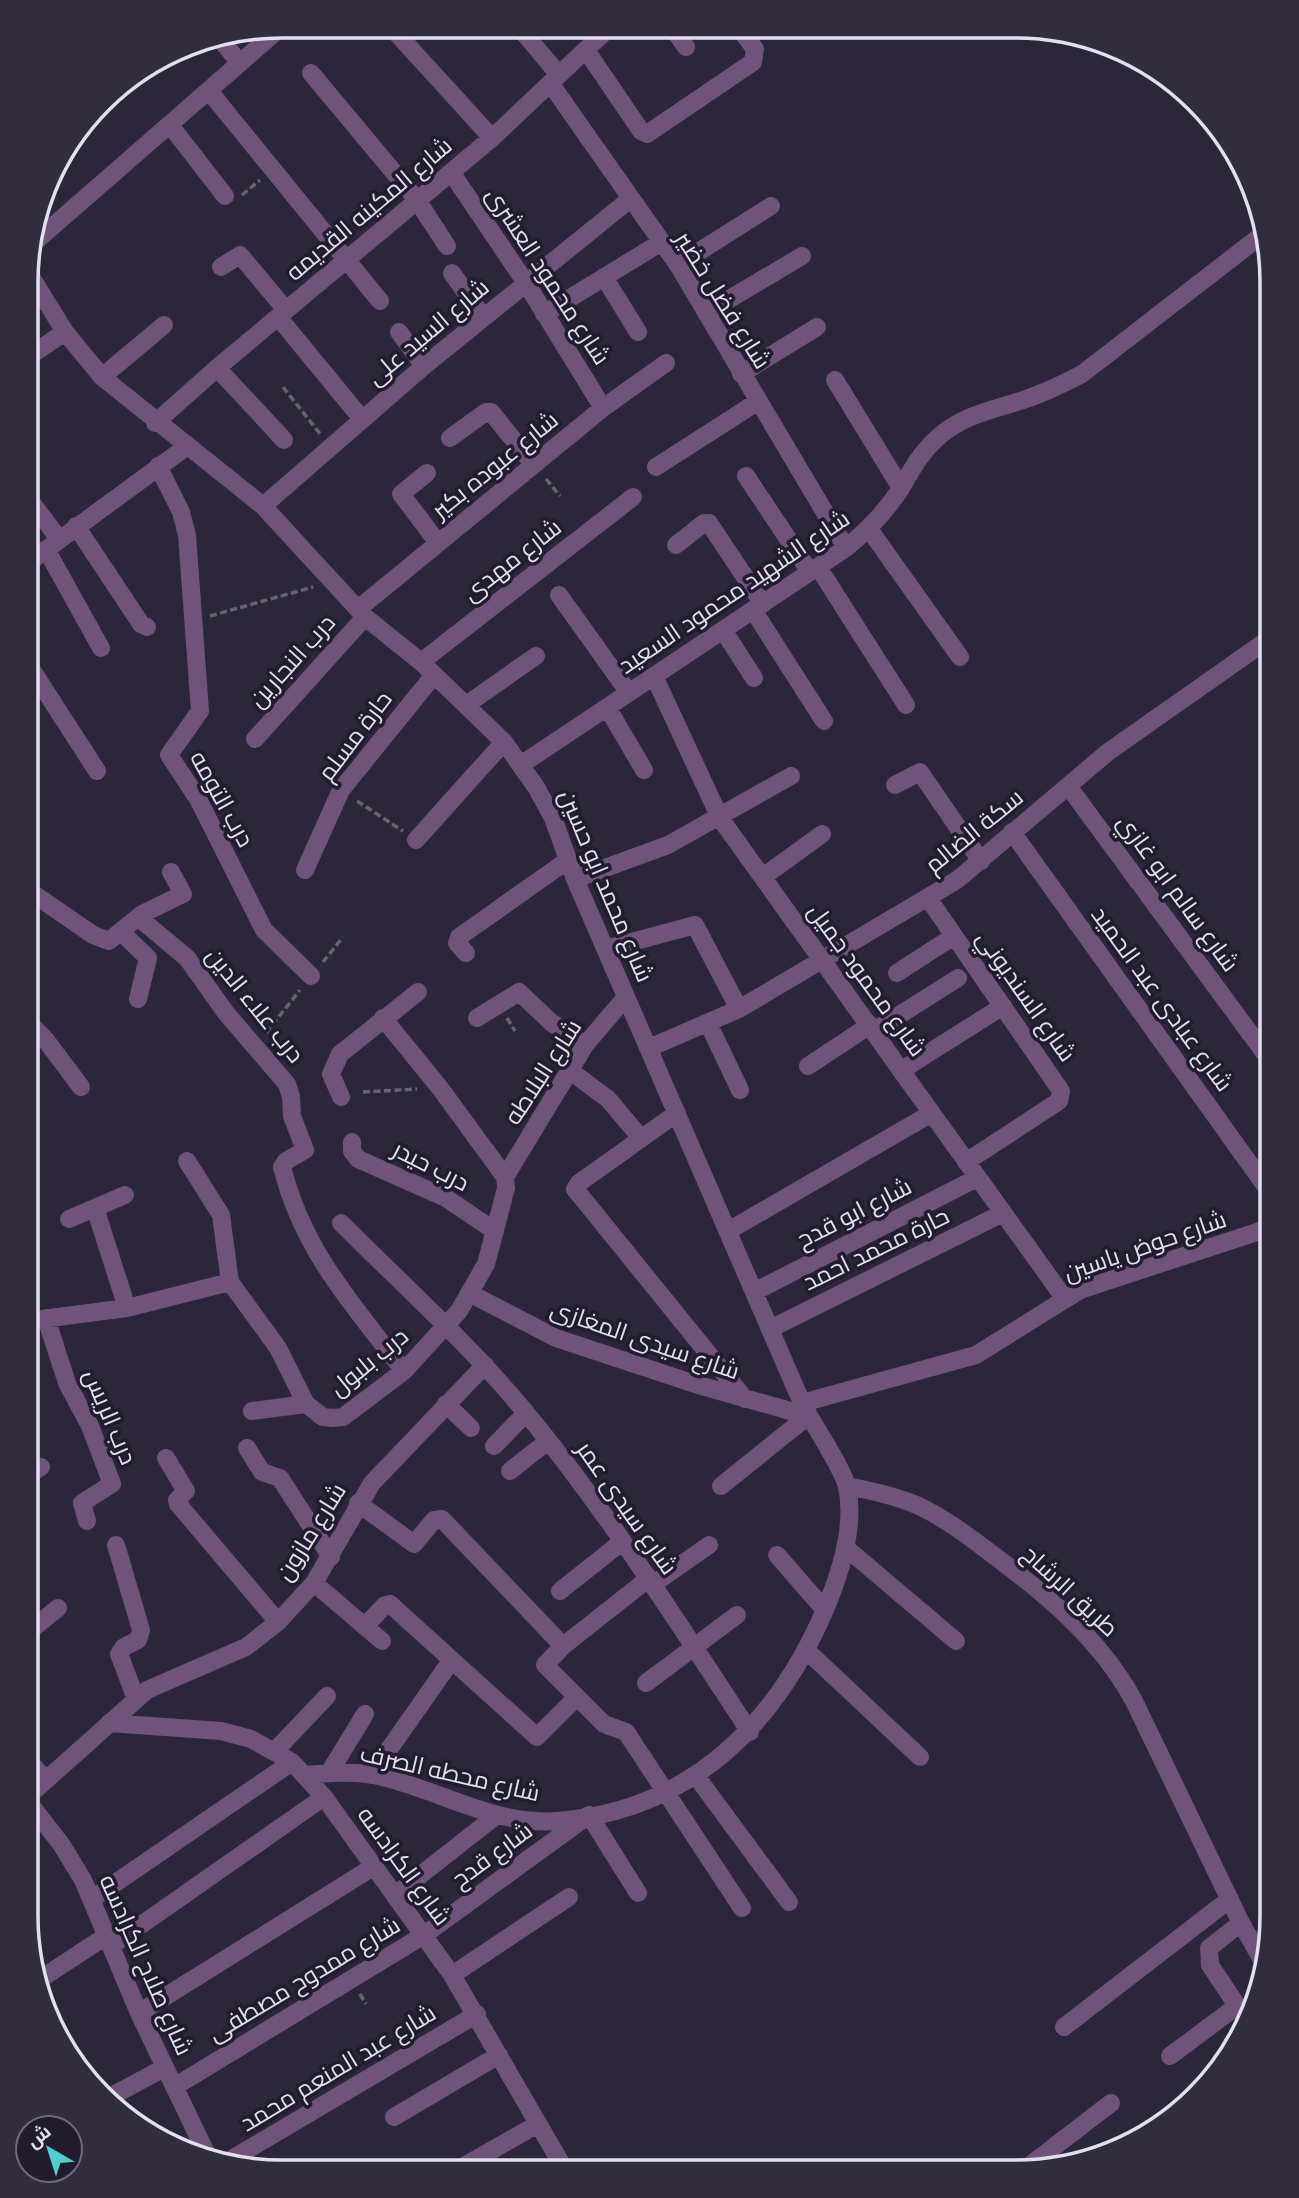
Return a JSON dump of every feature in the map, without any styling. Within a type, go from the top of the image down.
[{"type":"street","points":[[680,38],[686,47]]},
{"type":"street","points":[[586,50],[641,131],[647,134],[753,62],[755,49],[747,38]]},
{"type":"street","points":[[44,234],[209,91],[264,39]]},
{"type":"street","points":[[402,39],[492,138]]},
{"type":"street","name":"شارع فضل خضير","points":[[527,39],[629,200],[678,265],[846,548]]},
{"type":"street","name":"شارع المكينه القديمه","points":[[155,423],[492,138],[598,39]]},
{"type":"street","points":[[225,45],[240,63]]},
{"type":"street","points":[[311,73],[417,200],[447,246]]},
{"type":"street","points":[[209,91],[348,258],[380,301]]},
{"type":"street","points":[[170,125],[233,196]]},
{"type":"street","name":"شارع محمود العشرى","points":[[452,172],[526,283],[603,408]]},
{"type":"street","name":"شارع السيد على","points":[[262,506],[424,366],[629,200]]},
{"type":"street","points":[[678,265],[771,206]]},
{"type":"street","name":"شارع الشهيد محمود السعيد","points":[[522,764],[846,548],[869,529],[901,488],[922,454],[961,421],[988,408],[1051,390],[1082,374],[1257,239]]},
{"type":"street","points":[[544,314],[660,243]]},
{"type":"street","points":[[221,268],[240,255],[362,419]]},
{"type":"street","points":[[706,313],[802,256]]},
{"type":"street","points":[[452,273],[483,317]]},
{"type":"street","points":[[604,277],[638,332]]},
{"type":"street","name":"شارع محمد ابو حسين","points":[[38,288],[65,332],[102,377],[155,423],[262,506],[362,613],[421,662],[504,742],[522,764],[553,818],[575,879],[805,1409],[847,1486]]},
{"type":"street","points":[[102,377],[164,325]]},
{"type":"street","points":[[741,374],[817,327]]},
{"type":"street","points":[[38,350],[65,332]]},
{"type":"street","points":[[399,332],[424,366]]},
{"type":"street","name":"شارع عبوده بكير","points":[[362,613],[438,543],[533,464],[603,408],[666,363]]},
{"type":"street","points":[[217,368],[284,440]]},
{"type":"street","points":[[835,380],[901,488]]},
{"type":"street","points":[[656,467],[757,402]]},
{"type":"street","points":[[450,438],[486,412],[491,412],[533,464]]},
{"type":"street","points":[[38,556],[186,447]]},
{"type":"street","name":"درب التومه","points":[[158,466],[186,527],[200,710],[169,755],[198,800],[264,930],[312,976]]},
{"type":"street","points":[[427,473],[401,494],[438,543]]},
{"type":"street","points":[[746,476],[814,569],[906,705]]},
{"type":"street","name":"شارع مهدى","points":[[421,662],[633,497]]},
{"type":"street","points":[[38,516],[101,648]]},
{"type":"street","points":[[676,545],[704,523],[709,523],[824,721]]},
{"type":"street","points":[[76,526],[141,624],[147,627]]},
{"type":"street","points":[[869,529],[960,657]]},
{"type":"street","points":[[559,595],[629,693]]},
{"type":"street","name":"درب النجارين","points":[[255,739],[362,613]]},
{"type":"street","points":[[723,630],[754,678]]},
{"type":"street","name":"سكة الضالم","points":[[649,1048],[739,1009],[928,898],[981,862],[1012,832],[1130,736],[1260,645]]},
{"type":"street","points":[[466,705],[536,656]]},
{"type":"street","name":"حارة مسلم","points":[[305,870],[341,790],[434,675]]},
{"type":"street","name":"شارع محمود جميل","points":[[654,676],[720,818],[1065,1299]]},
{"type":"street","points":[[38,680],[97,771]]},
{"type":"street","points":[[607,707],[644,769]]},
{"type":"street","points":[[416,840],[504,742]]},
{"type":"street","points":[[895,785],[920,772],[981,862]]},
{"type":"street","points":[[575,879],[667,845],[720,818],[791,776]]},
{"type":"street","name":"شارع سالم ابو غازي","points":[[1068,786],[1260,1047]]},
{"type":"street","name":"شارع عبادى عبد الحميد","points":[[1012,832],[1260,1178]]},
{"type":"street","points":[[763,877],[822,834]]},
{"type":"street","points":[[466,953],[457,943],[459,937],[568,860]]},
{"type":"street","points":[[38,897],[104,941],[109,941],[138,917],[183,894],[171,872]]},
{"type":"street","name":"شارع السنديوني","points":[[928,898],[1062,1096],[1059,1101],[966,1162]]},
{"type":"street","name":"درب علاء الدين","points":[[138,917],[187,958],[214,992],[226,1013],[287,1084],[292,1116],[304,1150],[286,1161],[283,1172],[307,1239],[320,1262],[404,1371]]},
{"type":"street","points":[[606,949],[695,925],[739,1009]]},
{"type":"street","points":[[121,932],[148,958],[138,999]]},
{"type":"street","points":[[897,973],[954,936]]},
{"type":"street","points":[[808,1066],[958,978]]},
{"type":"street","points":[[341,1097],[331,1074],[340,1054],[418,992]]},
{"type":"street","points":[[477,1018],[519,992],[552,1023],[585,1045]]},
{"type":"street","name":"شارع البلاطه","points":[[505,1177],[585,1045],[626,997]]},
{"type":"street","points":[[902,1070],[1003,1006]]},
{"type":"street","points":[[383,1018],[440,1088],[505,1177]]},
{"type":"street","points":[[708,1023],[740,1090]]},
{"type":"street","points":[[38,1034],[81,1087]]},
{"type":"street","points":[[569,1070],[608,1099],[641,1138]]},
{"type":"street","points":[[677,1113],[579,1183],[575,1189],[745,1399]]},
{"type":"street","points":[[728,1231],[932,1113]]},
{"type":"street","name":"درب حيدر","points":[[352,1142],[352,1151],[358,1158],[408,1178],[446,1198],[495,1231]]},
{"type":"street","name":"درب بلبول","points":[[187,1161],[221,1215],[230,1282],[278,1348],[306,1404],[323,1417],[343,1417],[404,1371],[446,1327],[471,1294],[486,1264],[506,1194],[505,1177]]},
{"type":"street","name":"شارع ابو قدح","points":[[754,1292],[977,1178]]},
{"type":"street","points":[[69,1219],[125,1195]]},
{"type":"street","points":[[95,1208],[127,1308]]},
{"type":"street","name":"حارة محمد احمد","points":[[770,1329],[1003,1213]]},
{"type":"street","name":"شارع سيدى عمر","points":[[341,1223],[485,1365],[526,1413],[623,1541],[750,1732]]},
{"type":"street","name":"شارع حوض ياسين","points":[[805,1409],[976,1355],[1080,1290],[1260,1231]]},
{"type":"street","points":[[38,1319],[127,1308],[230,1282]]},
{"type":"street","name":"شارع سيدى المغازى","points":[[471,1294],[536,1330],[745,1399],[805,1409]]},
{"type":"street","name":"درب الريس","points":[[46,1318],[67,1383],[90,1426],[112,1484],[82,1503],[87,1521]]},
{"type":"street","name":"شارع مازون","points":[[38,1788],[136,1699],[161,1682],[246,1647],[278,1622],[314,1583],[331,1558],[358,1503],[387,1465],[485,1365]]},
{"type":"street","points":[[252,1411],[306,1404]]},
{"type":"street","points":[[446,1404],[471,1428]]},
{"type":"street","points":[[721,1486],[805,1409]]},
{"type":"street","points":[[494,1446],[526,1413]]},
{"type":"street","points":[[510,1471],[548,1441]]},
{"type":"street","points":[[247,1448],[262,1472],[280,1478],[331,1558]]},
{"type":"street","points":[[166,1458],[186,1491],[177,1500],[178,1504],[278,1622]]},
{"type":"street","name":"شارع محطه الصرف","points":[[304,1775],[371,1775],[497,1815],[527,1821],[558,1821],[589,1815],[629,1806],[665,1793],[723,1757],[750,1732],[779,1694],[806,1650],[825,1610],[845,1548],[847,1486]]},
{"type":"street","name":"طريق الرشاح","points":[[847,1486],[907,1502],[952,1524],[1064,1612],[1091,1639],[1118,1673],[1133,1699],[1257,1952]]},
{"type":"street","points":[[358,1503],[414,1544],[435,1520],[442,1519],[563,1646]]},
{"type":"street","points":[[560,1591],[623,1541]]},
{"type":"street","points":[[116,1545],[141,1630],[138,1640],[124,1647],[119,1654],[136,1699]]},
{"type":"street","points":[[709,1545],[650,1582],[563,1646],[545,1665],[604,1724],[626,1732],[742,1908]]},
{"type":"street","points":[[845,1548],[956,1641]]},
{"type":"street","points":[[777,1555],[825,1610]]},
{"type":"street","points":[[314,1583],[382,1641]]},
{"type":"street","points":[[365,1626],[388,1604],[537,1737],[577,1697]]},
{"type":"street","points":[[38,1624],[58,1608]]},
{"type":"street","points":[[646,1683],[737,1615]]},
{"type":"street","points":[[806,1650],[920,1757]]},
{"type":"street","points":[[371,1775],[452,1661]]},
{"type":"street","points":[[275,1751],[327,1696]]},
{"type":"street","points":[[329,1773],[365,1714]]},
{"type":"street","name":"شارع الكرادسه","points":[[109,1723],[221,1731],[251,1739],[292,1762],[324,1797],[452,1975],[477,2014],[559,2160]]},
{"type":"street","points":[[92,1899],[292,1762]]},
{"type":"street","points":[[38,1771],[46,1780]]},
{"type":"street","points":[[696,1776],[789,1902]]},
{"type":"street","points":[[46,1976],[108,1941],[324,1797]]},
{"type":"street","name":"شارع صلاح الكرادسه","points":[[38,1814],[61,1844],[92,1899],[139,2013],[202,2145]]},
{"type":"street","points":[[395,1895],[497,1815]]},
{"type":"street","points":[[589,1815],[638,1893]]},
{"type":"street","name":"شارع قدح","points":[[424,1935],[589,1815]]},
{"type":"street","points":[[139,2013],[373,1867]]},
{"type":"street","points":[[452,1975],[569,1897]]},
{"type":"street","points":[[1064,2027],[1230,1899]]},
{"type":"street","points":[[1240,2011],[1210,1965],[1207,1953],[1209,1948],[1241,1923]]},
{"type":"street","name":"شارع ممدوح مصطفى","points":[[174,2087],[424,1935]]},
{"type":"street","points":[[1170,2056],[1237,2006]]},
{"type":"street","name":"شارع عبد المنعم محمد","points":[[239,2155],[477,2014]]},
{"type":"street","points":[[394,2117],[499,2055]]},
{"type":"street","points":[[116,2094],[164,2068]]},
{"type":"street","points":[[1040,2158],[1111,2103]]},
{"type":"street","points":[[475,2160],[538,2124]]},
{"type":"path","points":[[233,196],[274,169]]},
{"type":"path","points":[[283,387],[329,446]]},
{"type":"path","points":[[194,621],[332,581]]},
{"type":"path","points":[[341,790],[416,840]]},
{"type":"path","points":[[363,1092],[440,1088]]}]
